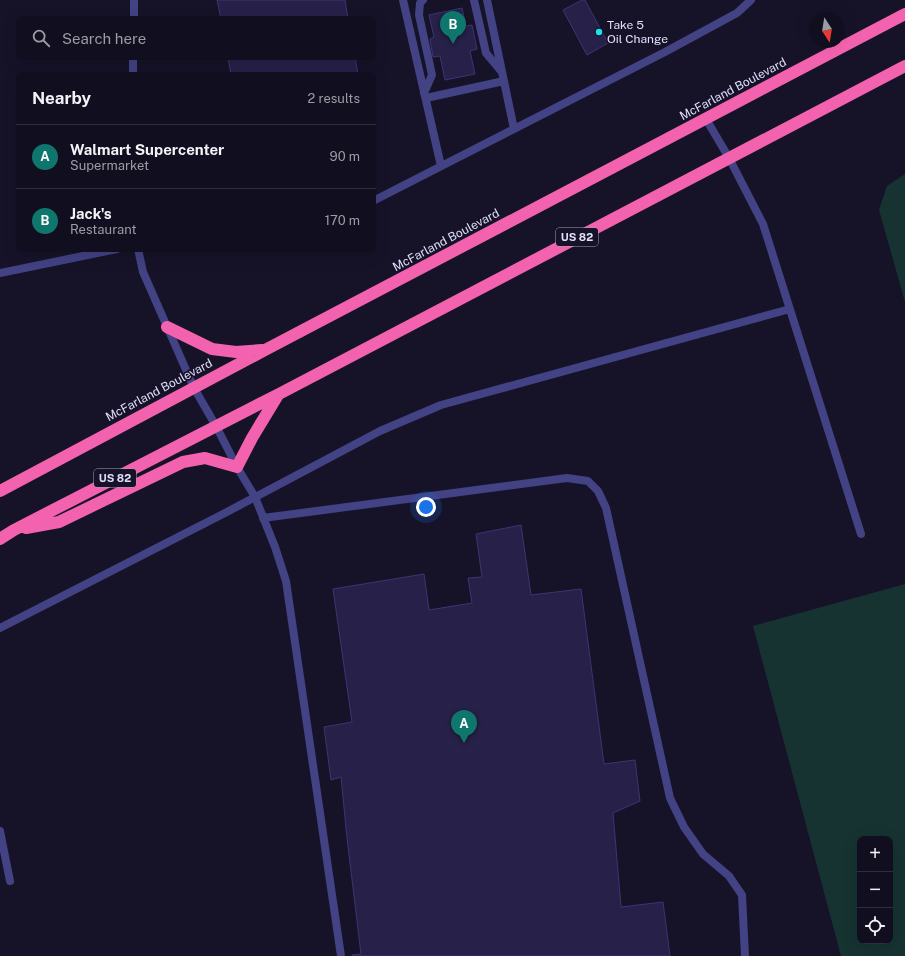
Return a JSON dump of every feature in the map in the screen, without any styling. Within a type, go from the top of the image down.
[{"type":"highway","name":"McFarland Boulevard","points":[[0,491],[905,14]]},
{"type":"highway","name":"US 82","points":[[0,539],[14,530],[279,394],[905,66]]},
{"type":"highway","points":[[167,327],[212,349],[236,352],[265,350]]},
{"type":"highway","points":[[14,530],[59,522],[183,462],[205,458],[237,467],[252,438],[279,394]]},
{"type":"lane","points":[[134,0],[134,16]]},
{"type":"lane","points":[[403,0],[441,166]]},
{"type":"lane","points":[[423,0],[420,3],[419,15],[432,75],[425,96]]},
{"type":"lane","points":[[474,0],[486,53],[503,77]]},
{"type":"lane","points":[[487,0],[514,129]]},
{"type":"lane","points":[[376,199],[665,52],[737,13],[751,0]]},
{"type":"lane","points":[[133,60],[133,72]]},
{"type":"lane","points":[[425,96],[503,77]]},
{"type":"lane","points":[[706,119],[729,158],[763,224],[861,534]]},
{"type":"lane","points":[[0,273],[102,252]]},
{"type":"lane","points":[[139,252],[143,272],[194,388],[255,498],[264,518],[286,580],[341,956]]},
{"type":"lane","points":[[0,628],[255,498],[380,431],[441,405],[790,309]]},
{"type":"lane","points":[[264,518],[567,478],[588,481],[598,491],[606,508],[670,798],[684,827],[703,854],[729,876],[742,895],[745,956]]},
{"type":"lane","points":[[0,831],[10,881]]},
{"type":"green space","points":[[905,174],[905,302],[879,210],[887,186]]},
{"type":"green space","points":[[905,584],[905,956],[841,956],[753,626]]},
{"type":"building","points":[[217,0],[345,0],[348,16],[220,16]]},
{"type":"building","points":[[582,0],[585,0],[608,43],[587,55],[563,10]]},
{"type":"building","points":[[462,8],[466,26],[472,25],[477,49],[470,51],[475,74],[445,80],[440,56],[433,57],[430,39],[434,37],[429,15]]},
{"type":"building","points":[[228,60],[356,60],[358,72],[230,72]]},
{"type":"building","points":[[521,525],[531,595],[581,589],[604,764],[635,760],[640,801],[613,813],[621,907],[663,902],[670,956],[352,956],[361,954],[341,777],[331,780],[324,727],[352,722],[333,589],[424,574],[429,610],[472,603],[468,578],[482,577],[476,534]]},
{"type":"place","name":"Take 5 Oil Change","points":[[599,32]]},
{"type":"place","name":"Jack's","points":[[453,44]]},
{"type":"place","name":"Walmart Supercenter","points":[[464,743]]}]
